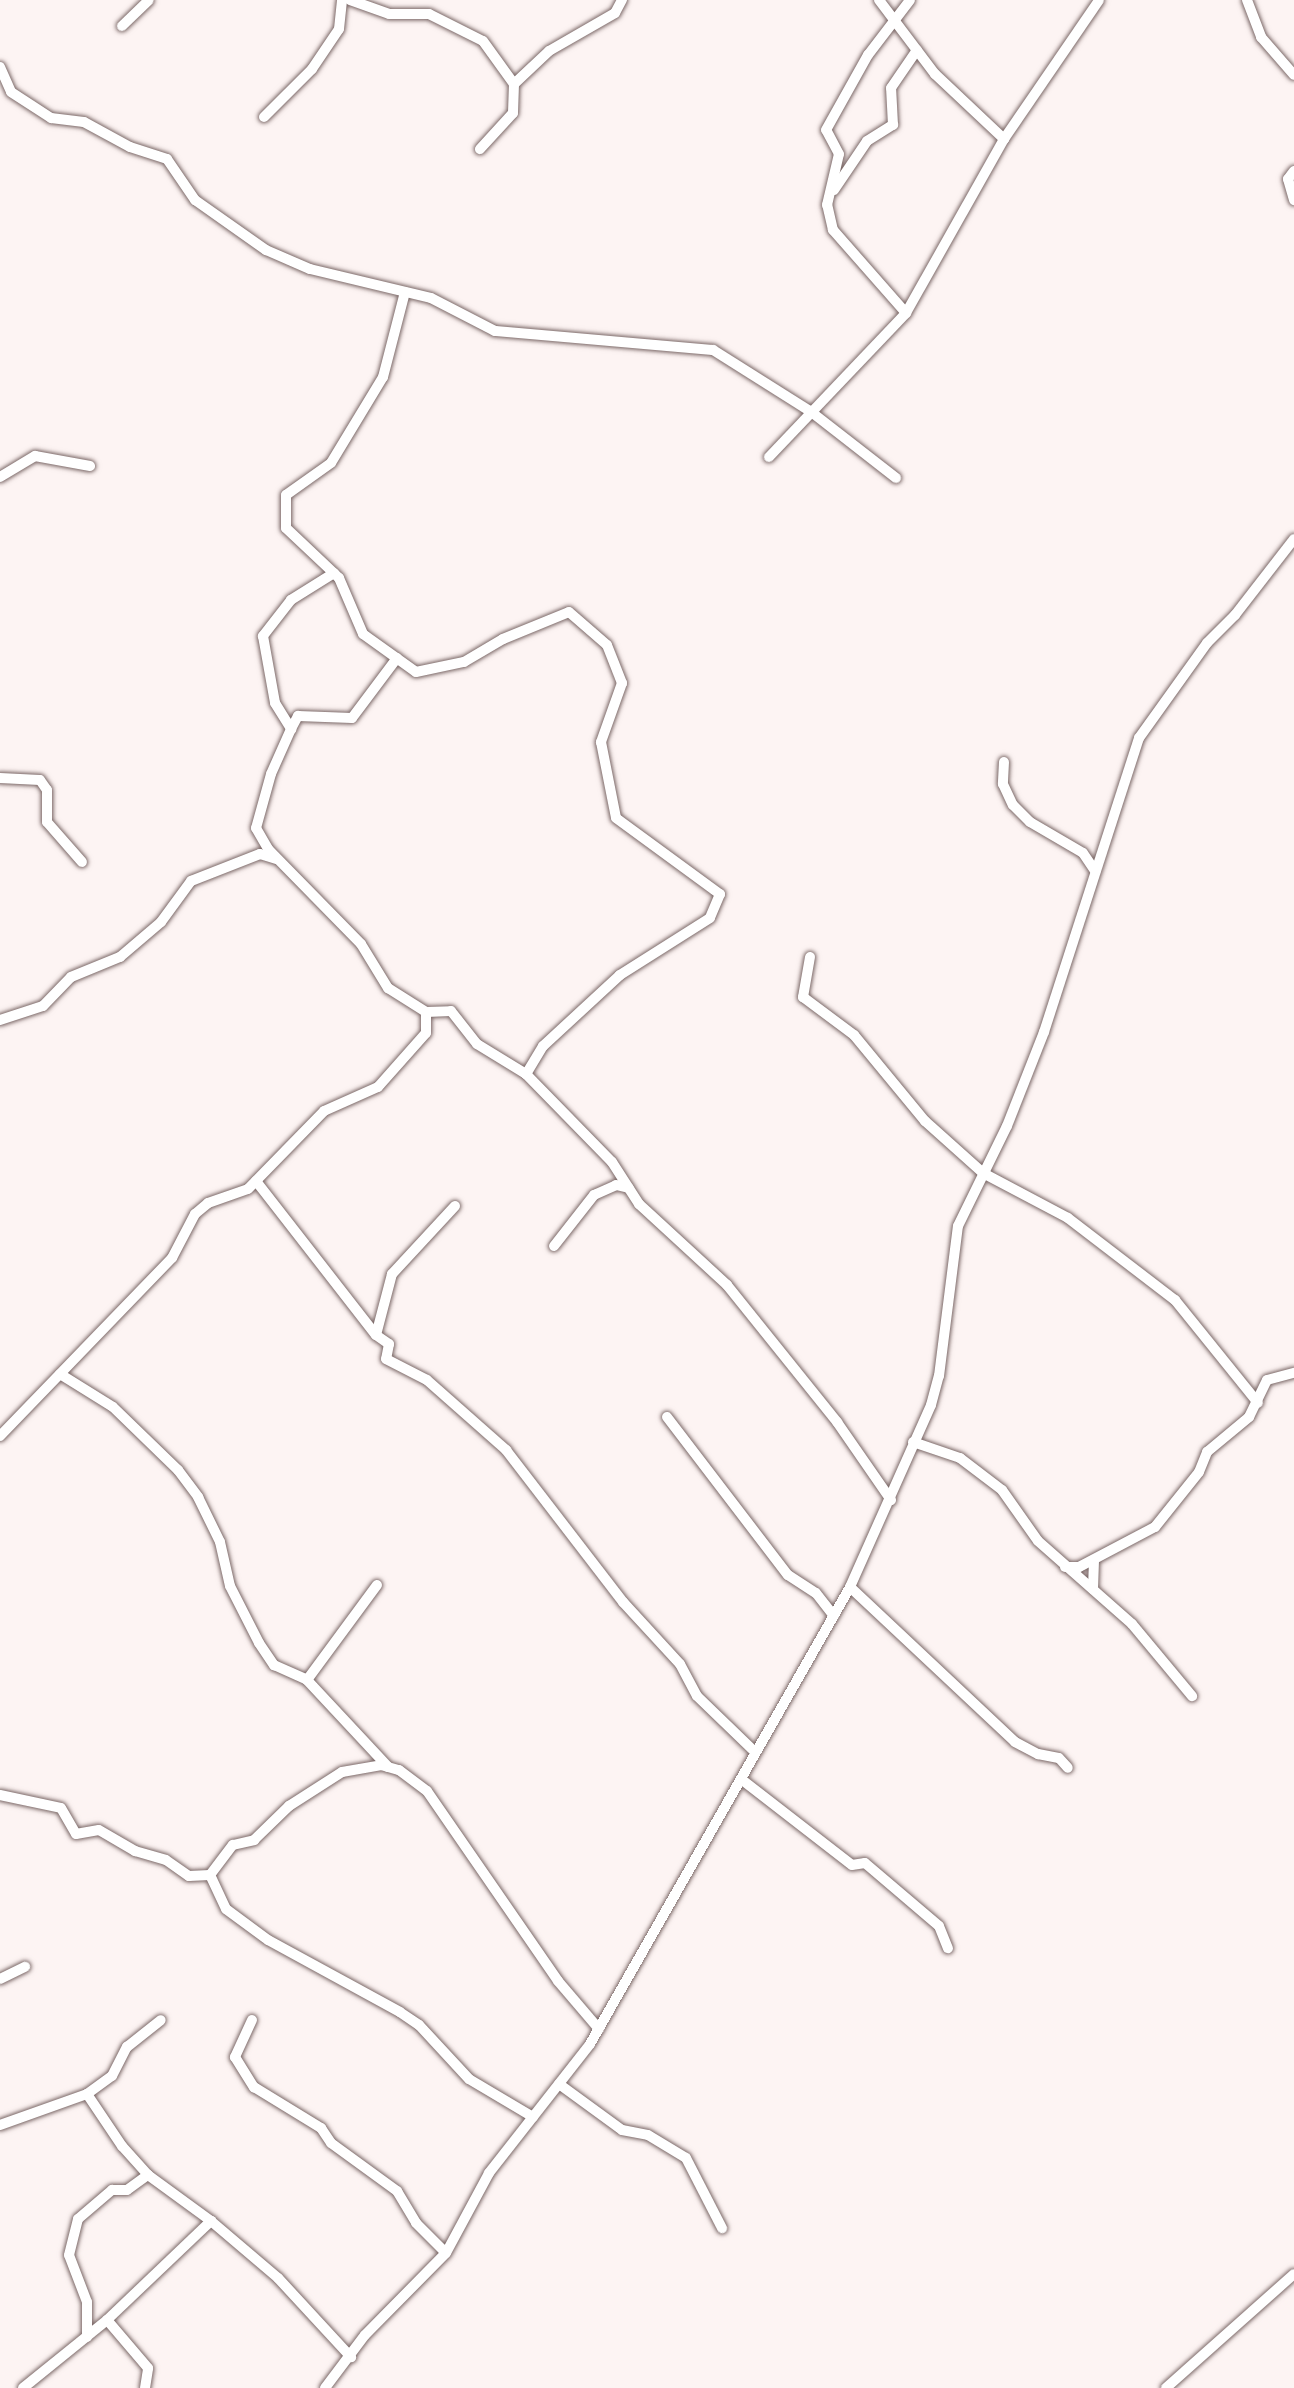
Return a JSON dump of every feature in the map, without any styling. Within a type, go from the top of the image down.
[{"type":"street","points":[[122,26],[149,0]]},
{"type":"street","points":[[264,117],[312,69],[338,29],[342,0]]},
{"type":"street","points":[[350,0],[389,14],[429,14],[483,41],[514,83],[513,113],[480,149]]},
{"type":"street","points":[[514,83],[549,51],[615,13],[622,0]]},
{"type":"street","points":[[879,0],[936,74],[1004,139]]},
{"type":"street","points":[[906,313],[832,230],[830,195],[839,155],[826,130],[868,55],[910,0]]},
{"type":"street","points":[[769,457],[906,313],[1004,139],[1098,0]]},
{"type":"street","points":[[1247,0],[1261,37],[1294,75]]},
{"type":"street","points":[[830,195],[867,141],[893,125],[891,88],[917,50]]},
{"type":"street","points":[[0,67],[11,92],[51,118],[84,122],[130,147],[167,159],[195,200],[266,250],[310,270],[431,298],[495,331],[713,350],[810,411],[896,478]]},
{"type":"street","points":[[1294,171],[1288,179],[1294,200]]},
{"type":"street","points":[[405,292],[383,377],[331,463],[286,495],[286,528],[334,573],[363,634],[416,672],[464,662],[503,639],[569,612],[607,645],[622,683],[601,741],[616,818],[720,894],[710,918],[620,975],[542,1046],[526,1074]]},
{"type":"street","points":[[0,477],[35,456],[90,466]]},
{"type":"street","points":[[325,2388],[402,2295],[446,2253],[489,2173],[598,2029],[850,1587],[891,1500],[939,1376],[958,1226],[1044,1032],[1139,738],[1207,643],[1235,615],[1294,540]]},
{"type":"street","points":[[291,729],[275,703],[263,636],[292,600],[334,573]]},
{"type":"street","points":[[397,658],[352,718],[298,716],[271,774],[256,828],[279,860],[361,944],[388,988],[426,1012],[451,1011],[477,1044],[526,1074],[612,1161],[639,1204],[701,1257],[734,1294],[837,1422],[891,1500]]},
{"type":"street","points":[[1004,762],[1003,784],[1013,805],[1030,822],[1083,852],[1095,871]]},
{"type":"street","points":[[0,778],[40,780],[47,790],[47,822],[82,862]]},
{"type":"street","points":[[0,1020],[43,1006],[71,977],[120,957],[161,922],[191,881],[260,854],[279,860]]},
{"type":"street","points":[[810,957],[803,997],[854,1035],[925,1121],[983,1173],[1068,1218],[1175,1300],[1258,1403]]},
{"type":"street","points":[[0,1436],[172,1258],[195,1214],[256,1181],[324,1111],[378,1087],[426,1033],[426,1012]]},
{"type":"street","points":[[256,1181],[376,1335],[389,1344],[386,1359],[427,1380],[506,1450],[623,1602],[680,1664],[697,1696],[755,1752]]},
{"type":"street","points":[[554,1246],[594,1195],[616,1185],[629,1188]]},
{"type":"street","points":[[376,1335],[392,1273],[455,1206]]},
{"type":"street","points":[[1065,1567],[1094,1560],[1155,1527],[1171,1513],[1199,1472],[1207,1452],[1250,1417],[1267,1380],[1294,1373]]},
{"type":"street","points":[[60,1374],[123,1416],[177,1470],[198,1497],[220,1542],[230,1586],[274,1665],[307,1680],[388,1767]]},
{"type":"street","points":[[667,1416],[788,1575],[816,1593],[834,1616]]},
{"type":"street","points":[[914,1442],[960,1458],[1002,1490],[1038,1541],[1132,1624],[1192,1696]]},
{"type":"street","points":[[1093,1589],[1094,1560]]},
{"type":"street","points":[[307,1680],[377,1584]]},
{"type":"street","points":[[850,1587],[1015,1742],[1038,1754],[1059,1758],[1068,1768]]},
{"type":"street","points":[[210,1875],[233,1844],[254,1840],[289,1806],[342,1772],[388,1767],[411,1774],[427,1791],[558,1981],[598,2029]]},
{"type":"street","points":[[741,1779],[852,1865],[865,1863],[939,1926],[948,1948]]},
{"type":"street","points":[[0,1795],[61,1808],[76,1834],[99,1829],[135,1851],[166,1860],[188,1876],[210,1875]]},
{"type":"street","points":[[210,1875],[226,1909],[268,1940],[400,2012],[419,2025],[469,2079],[533,2117]]},
{"type":"street","points":[[0,1979],[25,1967]]},
{"type":"street","points":[[0,2125],[87,2094],[112,2076],[127,2047],[161,2020]]},
{"type":"street","points":[[252,2020],[235,2057],[254,2087],[321,2128],[331,2144],[397,2191],[416,2222],[446,2253]]},
{"type":"street","points":[[559,2084],[622,2130],[648,2135],[686,2158],[722,2228]]},
{"type":"street","points":[[87,2094],[122,2146],[148,2175],[211,2221],[278,2278],[351,2357]]},
{"type":"street","points":[[86,2336],[87,2302],[69,2255],[78,2219],[112,2190],[127,2190],[148,2175]]},
{"type":"street","points":[[29,2386],[107,2320],[211,2221]]},
{"type":"street","points":[[1166,2388],[1294,2274]]},
{"type":"street","points":[[107,2320],[148,2368],[145,2388]]}]
